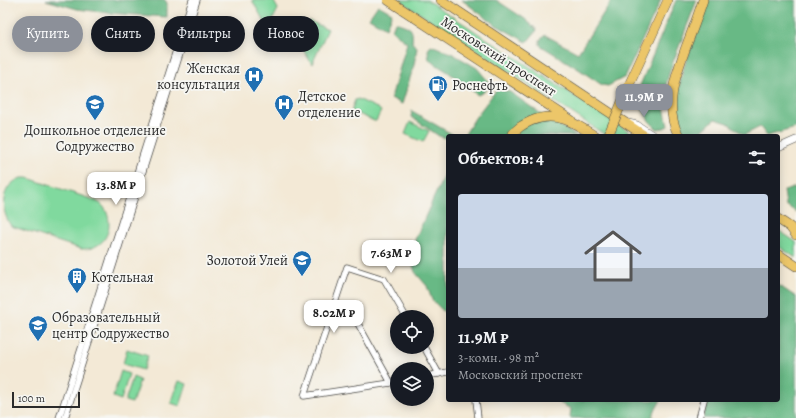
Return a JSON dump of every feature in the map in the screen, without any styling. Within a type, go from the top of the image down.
[{"type":"main road","name":"Московский проспект","points":[[388,0],[592,134]]},
{"type":"main road","name":"Московский проспект","points":[[441,0],[642,134]]},
{"type":"main road","points":[[609,134],[629,85],[668,0]]},
{"type":"main road","points":[[678,134],[673,122],[671,111],[672,94],[681,61],[703,0]]},
{"type":"main road","points":[[513,134],[522,125],[544,117],[557,117],[575,123]]},
{"type":"main road","points":[[780,220],[790,227],[796,235]]},
{"type":"main road","points":[[780,224],[796,235]]},
{"type":"main road","points":[[780,255],[796,266]]},
{"type":"street","points":[[59,418],[192,0]]},
{"type":"street","points":[[65,418],[197,0]]},
{"type":"street","points":[[625,122],[637,125],[651,134]]},
{"type":"street","points":[[780,147],[796,140]]},
{"type":"street","points":[[390,383],[304,396],[347,267],[384,279],[402,310]]},
{"type":"street","points":[[331,315],[357,322],[390,376]]},
{"type":"street","points":[[428,354],[439,374]]},
{"type":"street","points":[[434,375],[446,372]]},
{"type":"street","points":[[476,402],[478,418]]},
{"type":"street","points":[[699,418],[703,402]]},
{"type":"green space","points":[[46,0],[165,0],[167,3],[167,16],[110,13],[77,9]]},
{"type":"green space","points":[[252,0],[273,0],[278,9],[274,16],[261,16]]},
{"type":"green space","points":[[399,0],[427,0],[633,134],[604,134]]},
{"type":"green space","points":[[462,0],[496,0],[525,19],[537,30],[527,42],[494,24]]},
{"type":"green space","points":[[612,0],[661,0],[625,77],[608,86],[602,85],[540,45],[540,40],[545,35],[578,53]]},
{"type":"green space","points":[[676,0],[697,0],[670,70],[664,92],[664,107],[668,126],[657,129],[649,121],[641,105],[639,88]]},
{"type":"green space","points":[[708,0],[796,0],[796,128],[774,134],[765,134],[760,127],[746,134],[743,134],[728,123],[715,119],[702,131],[706,134],[681,134],[676,115],[676,97],[684,67]]},
{"type":"green space","points":[[378,5],[392,13],[386,28],[369,18]]},
{"type":"green space","points":[[395,22],[410,28],[412,33],[412,43],[417,47],[414,65],[402,104],[391,98],[407,43],[392,30]]},
{"type":"green space","points":[[319,25],[328,29],[319,49]]},
{"type":"green space","points":[[431,45],[453,54],[477,68],[488,81],[485,91],[478,95],[448,72],[429,60],[428,50]]},
{"type":"green space","points":[[305,52],[317,52],[312,64]]},
{"type":"green space","points":[[497,89],[510,92],[541,114],[574,134],[465,134],[475,118]]},
{"type":"green space","points":[[358,99],[381,111],[376,121],[352,111],[355,100]]},
{"type":"green space","points":[[412,111],[452,134],[446,134],[446,138],[439,136],[411,117]]},
{"type":"green space","points":[[410,122],[429,131],[423,142],[405,134]]},
{"type":"green space","points":[[446,172],[446,314],[432,300],[427,286],[415,272],[409,253]]},
{"type":"green space","points":[[21,178],[28,178],[94,200],[102,205],[106,210],[109,221],[109,227],[105,238],[101,243],[94,247],[89,249],[81,249],[11,226],[5,213],[4,199],[9,187]]},
{"type":"green space","points":[[796,187],[796,212],[786,205],[784,191]]},
{"type":"green space","points":[[780,231],[796,242],[796,258],[780,247]]},
{"type":"green space","points":[[780,286],[796,297],[796,418],[703,418],[707,402],[780,402]]},
{"type":"green space","points":[[127,349],[148,356],[143,370],[123,364]]},
{"type":"green space","points":[[121,371],[129,374],[121,400],[113,397]]},
{"type":"green space","points":[[133,377],[140,380],[132,403],[125,401]]},
{"type":"green space","points":[[179,381],[187,384],[180,406],[171,403]]},
{"type":"green space","points":[[558,402],[660,402],[652,416],[655,418],[570,418],[571,409]]},
{"type":"place","name":"Женская консультация","points":[[254,93]]},
{"type":"place","name":"Роснефть","points":[[438,102]]},
{"type":"place","name":"Дошкольное отделение Содружество","points":[[95,121]]},
{"type":"place","name":"Детское отделение","points":[[284,121]]},
{"type":"place","name":"Золотой Улей","points":[[302,277]]},
{"type":"place","name":"Котельная","points":[[77,294]]},
{"type":"place","name":"Образовательный центр Содружество","points":[[38,342]]}]
